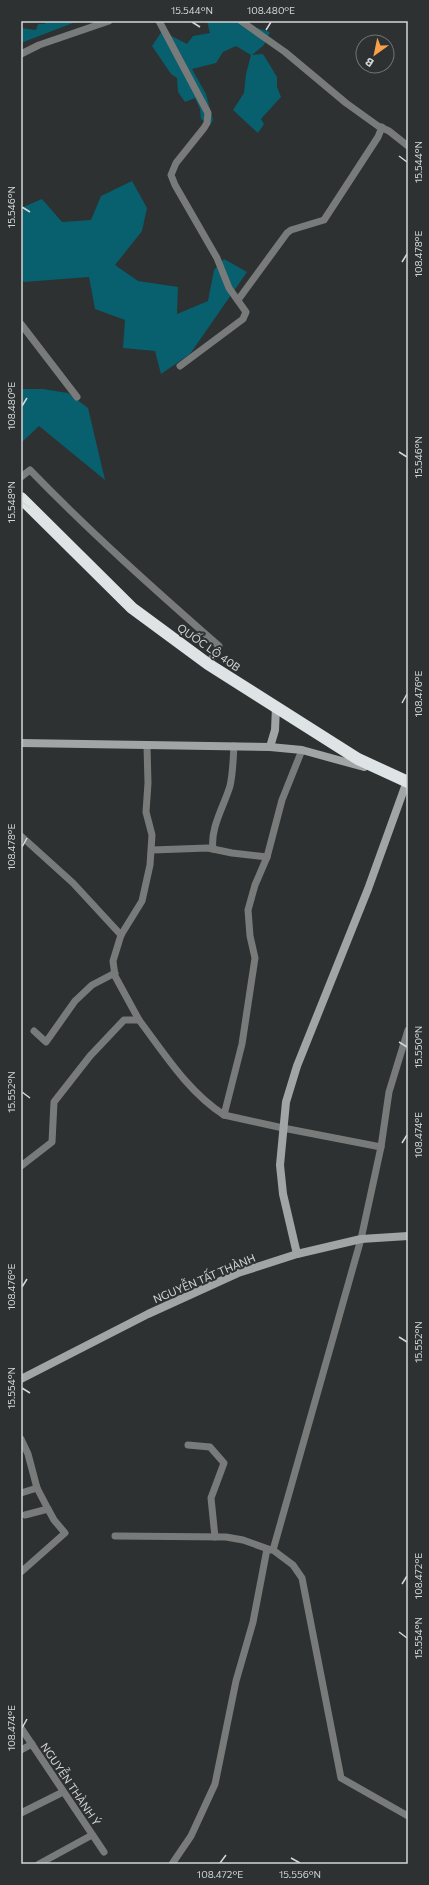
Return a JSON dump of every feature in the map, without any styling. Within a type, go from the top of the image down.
[{"type":"highway","name":"QUỐC LỘ 40B","points":[[21,498],[132,608],[208,664],[358,759],[407,781]]},
{"type":"main road","points":[[270,747],[275,730],[276,708]]},
{"type":"main road","points":[[21,743],[147,746],[234,746],[302,750],[346,761],[407,781],[368,889],[297,1066],[286,1102],[281,1172],[291,1235],[297,1254]]},
{"type":"main road","name":"NGUYỄN TẤT THÀNH","points":[[21,1379],[176,1300],[238,1273],[297,1254],[361,1239],[408,1236]]},
{"type":"street","points":[[21,54],[39,45],[109,21]]},
{"type":"street","points":[[158,21],[208,113],[207,123],[176,164],[171,175],[175,186],[217,258],[229,288],[246,312],[243,319],[180,366]]},
{"type":"street","points":[[240,21],[285,52],[346,103],[382,128],[389,131],[408,146]]},
{"type":"street","points":[[238,300],[291,230],[324,220],[378,137],[382,128]]},
{"type":"street","points":[[21,324],[77,397]]},
{"type":"street","points":[[21,477],[30,470],[129,567],[219,646],[208,664]]},
{"type":"street","points":[[147,746],[148,783],[146,812],[152,835],[152,850],[142,901],[121,935],[113,961],[115,973],[139,1020],[185,1080],[215,1109],[224,1115],[381,1147]]},
{"type":"street","points":[[213,849],[212,835],[232,777],[234,746]]},
{"type":"street","points":[[224,1115],[242,1044],[256,958],[250,936],[248,910],[254,884],[267,857],[282,800],[302,750]]},
{"type":"street","points":[[21,836],[73,883],[121,935]]},
{"type":"street","points":[[152,850],[213,849],[267,857]]},
{"type":"street","points":[[34,1031],[46,1042],[74,1001],[92,985],[115,973]]},
{"type":"street","points":[[21,1166],[52,1142],[54,1102],[67,1084],[90,1056],[124,1020],[139,1020]]},
{"type":"street","points":[[172,1864],[191,1836],[214,1784],[236,1681],[253,1622],[270,1549],[361,1239],[381,1147],[389,1092],[408,1030]]},
{"type":"street","points":[[21,1439],[28,1454],[37,1488],[54,1520],[65,1533],[21,1572]]},
{"type":"street","points":[[188,1445],[210,1447],[224,1463],[211,1498],[215,1537]]},
{"type":"street","points":[[21,1493],[37,1488]]},
{"type":"street","points":[[25,1515],[48,1509]]},
{"type":"street","points":[[115,1536],[215,1537],[243,1540],[270,1549],[294,1565],[302,1578],[341,1778],[408,1816]]},
{"type":"street","name":"NGUYỄN THÀNH Ý","points":[[21,1728],[104,1852]]},
{"type":"street","points":[[21,1750],[32,1744]]},
{"type":"street","points":[[21,1814],[63,1792]]},
{"type":"street","points":[[39,1864],[92,1835]]},
{"type":"shaded area","points":[[44,21],[78,21],[21,43],[21,28],[36,30],[38,24],[45,24]]},
{"type":"shaded area","points":[[207,21],[245,21],[257,28],[270,32],[264,45],[252,55],[263,54],[277,77],[277,87],[281,97],[261,119],[264,124],[258,133],[233,110],[244,93],[246,74],[251,55],[236,46],[223,52],[216,63],[192,69],[206,94],[213,120],[210,125],[201,119],[200,109],[195,98],[185,102],[178,92],[177,78],[171,74],[152,46],[162,31],[187,44],[193,36],[210,33]]},
{"type":"shaded area","points":[[132,181],[147,208],[142,231],[115,265],[138,281],[178,287],[177,314],[208,301],[214,270],[224,259],[247,272],[190,354],[161,374],[155,351],[123,348],[125,320],[95,309],[89,277],[24,282],[21,278],[21,208],[42,199],[62,222],[91,220],[101,196]]},
{"type":"shaded area","points":[[21,389],[43,389],[68,393],[88,408],[105,480],[39,426],[21,443]]}]
